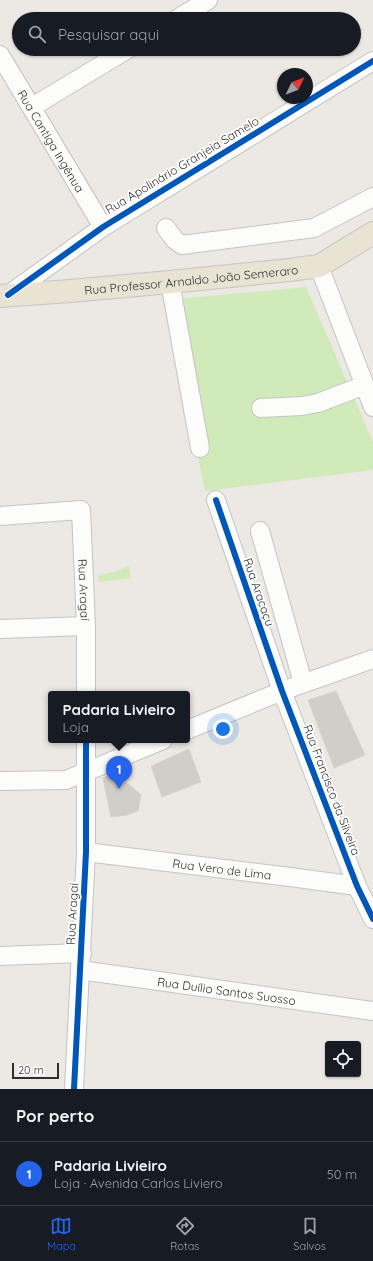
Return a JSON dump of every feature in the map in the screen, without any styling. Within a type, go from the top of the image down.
[{"type":"main road","name":"Rua Professor Arnaldo João Semeraro","points":[[4,295],[170,282],[319,266],[373,233]]},
{"type":"street","points":[[188,12],[208,0]]},
{"type":"street","points":[[32,107],[116,56]]},
{"type":"street","name":"Rua Cantiga Ingênua","points":[[2,62],[32,107],[103,227]]},
{"type":"street","name":"Rua Apolinário Granjeia Samelo","points":[[4,295],[103,227],[373,62]]},
{"type":"street","points":[[166,228],[175,240],[182,245],[314,228],[373,197]]},
{"type":"street","points":[[319,266],[373,407]]},
{"type":"street","points":[[170,282],[200,448]]},
{"type":"street","points":[[261,408],[302,406],[318,403],[365,385]]},
{"type":"street","name":"Rua Aracaçu","points":[[216,500],[282,690]]},
{"type":"street","name":"Rua Aragaí","points":[[0,516],[81,510],[86,626],[86,691]]},
{"type":"street","points":[[260,531],[304,683]]},
{"type":"street","points":[[0,629],[86,626]]},
{"type":"street","points":[[190,729],[282,690],[373,659]]},
{"type":"street","name":"Rua Francisco da Silveira","points":[[282,690],[357,886],[373,919]]},
{"type":"street","name":"Rua Aragaí","points":[[74,1089],[86,852],[86,743]]},
{"type":"street","points":[[0,781],[66,780],[156,743]]},
{"type":"street","name":"Rua Vero de Lima","points":[[86,852],[290,876],[357,886]]},
{"type":"street","name":"Rua Duílio Santos Suosso","points":[[0,956],[81,962],[373,1011]]},
{"type":"green space","points":[[306,287],[373,442],[373,470],[205,491],[166,300]]},
{"type":"green space","points":[[129,566],[131,578],[99,582],[98,575],[114,572]]},
{"type":"building","points":[[336,691],[365,755],[334,768],[308,700]]},
{"type":"building","points":[[189,749],[201,782],[162,797],[151,766]]},
{"type":"building","points":[[121,769],[126,782],[141,795],[138,811],[127,815],[111,817],[103,778]]},
{"type":"cycle path","points":[[8,295],[103,227],[373,61]]},
{"type":"cycle path","points":[[216,500],[282,691],[357,886],[373,919]]},
{"type":"cycle path","points":[[74,1089],[86,852],[86,743]]},
{"type":"place","name":"Padaria Livieiro","points":[[119,789]]}]
